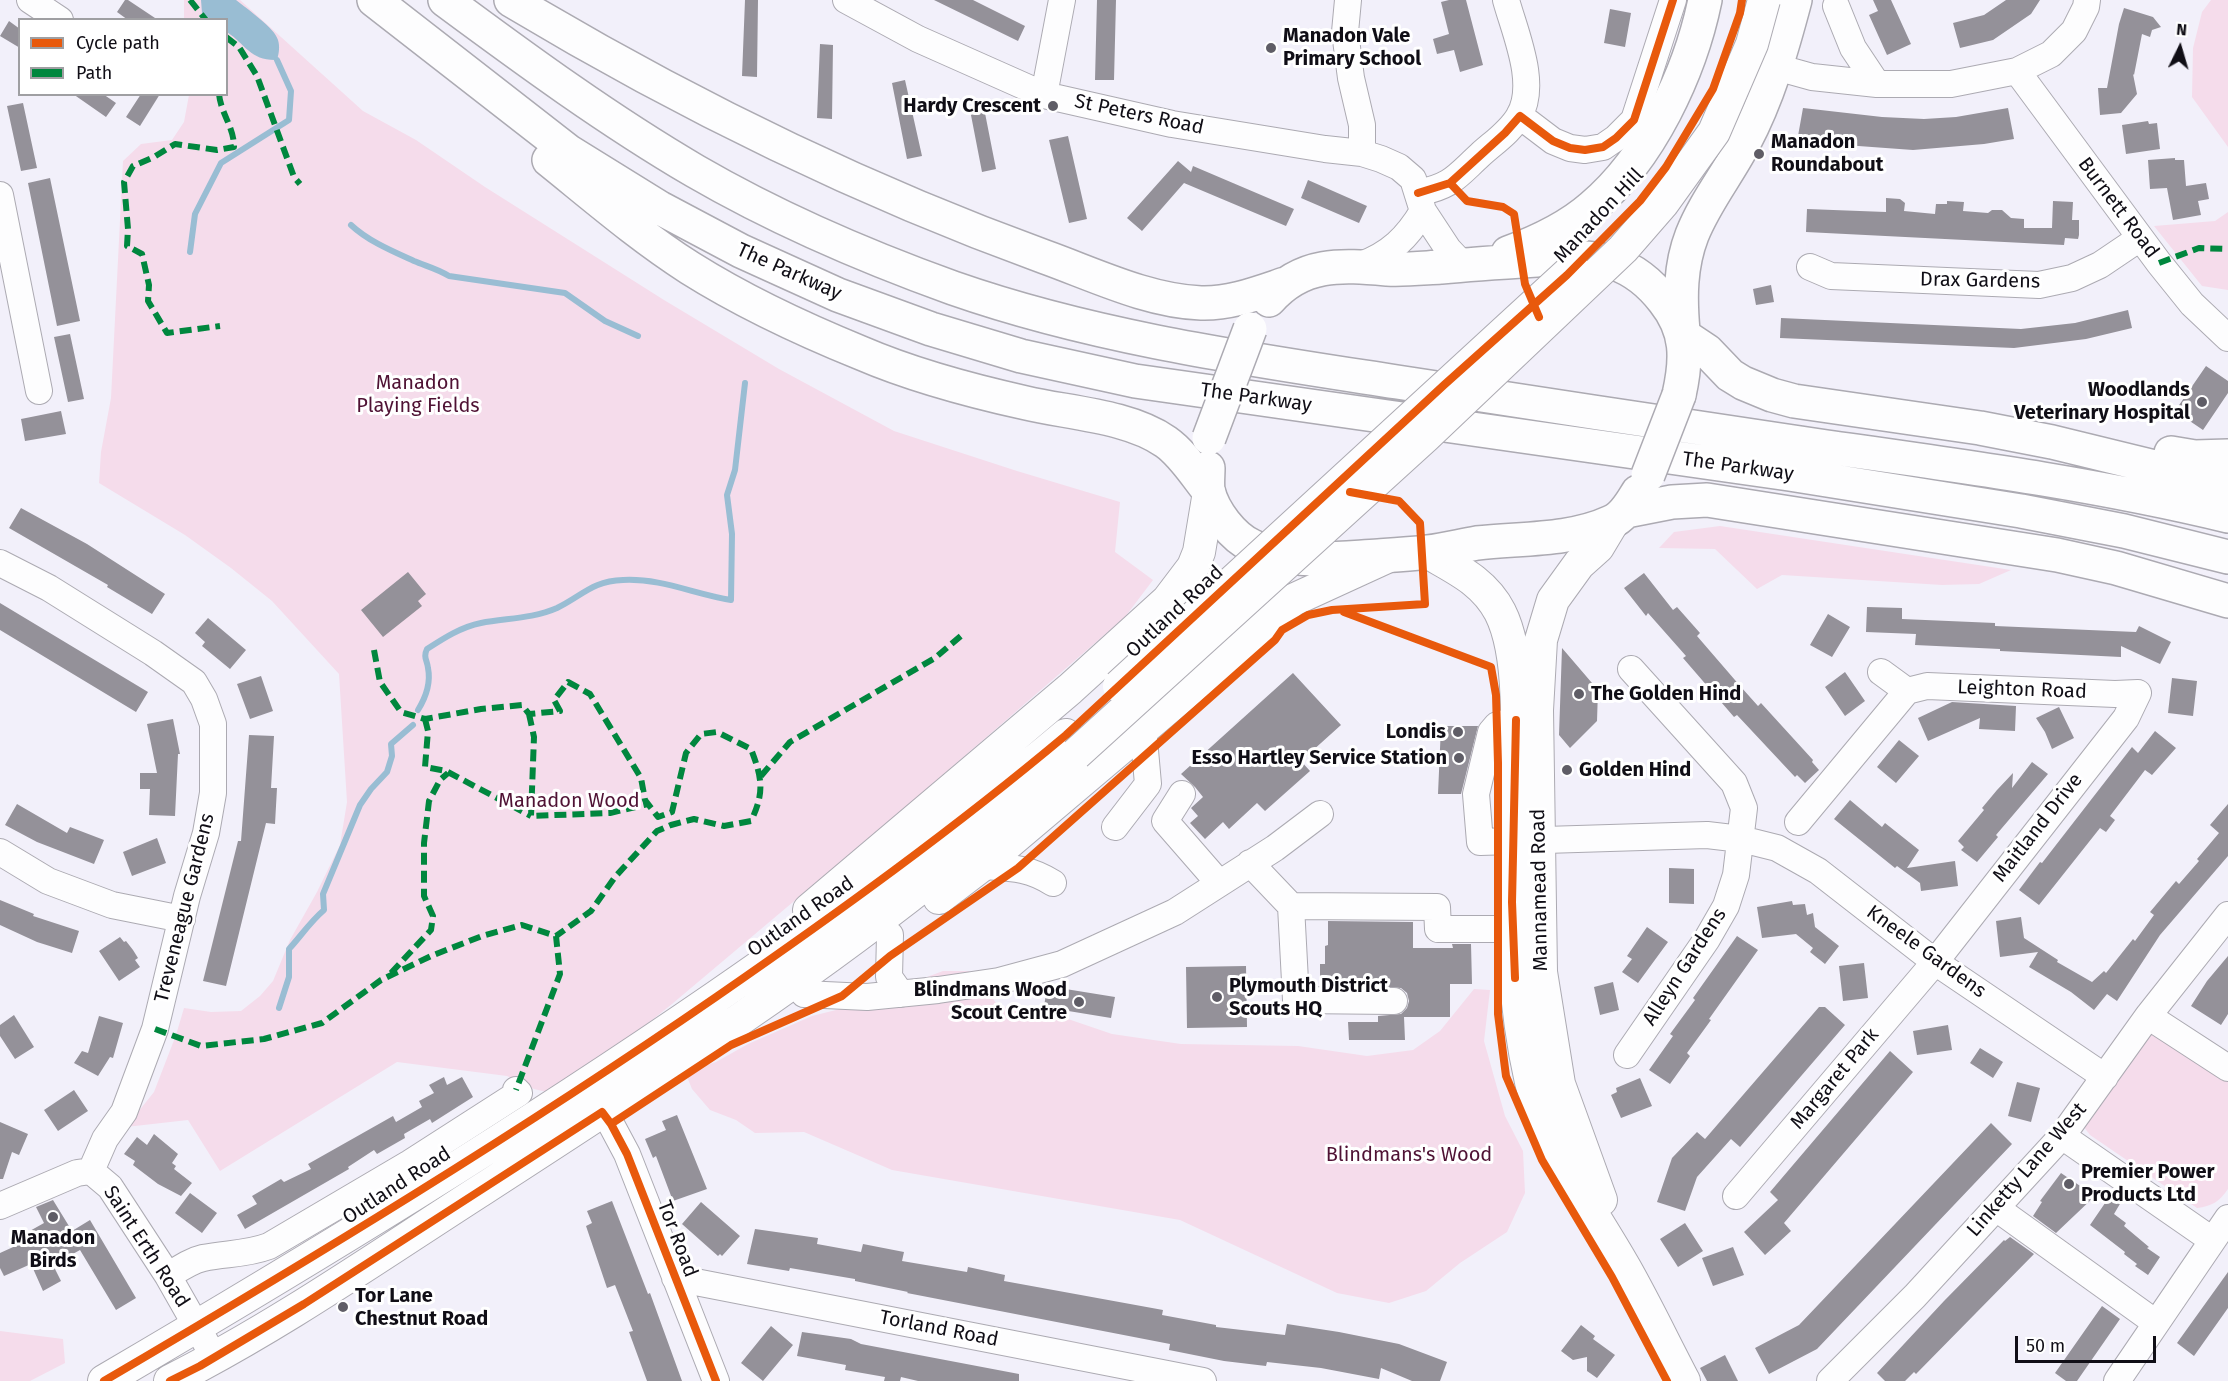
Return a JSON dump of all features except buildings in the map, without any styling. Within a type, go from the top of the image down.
[{"type":"highway","name":"The Parkway","points":[[374,0],[568,151],[680,219],[741,252],[838,295],[931,329],[1021,356],[1135,381],[1789,474],[2009,509],[2124,531],[2228,557]]},
{"type":"highway","name":"The Parkway","points":[[445,0],[528,62],[619,124],[697,172],[782,218],[889,264],[948,286],[1037,313],[1103,330],[1250,360],[1981,469],[2121,493],[2228,516]]},
{"type":"highway","points":[[511,0],[628,69],[742,129],[894,199],[1130,288],[1186,302],[1203,303],[1234,300],[1285,284],[1315,270],[1360,265],[1388,269],[1571,258],[1613,262],[1641,277],[1651,286],[1672,310],[1683,334],[1707,351],[1730,375],[1772,395],[1794,401],[1980,428],[2052,442],[2228,485]]},
{"type":"highway","points":[[1472,264],[1554,233],[1591,208],[1621,178],[1650,137],[1682,76],[1693,47],[1705,0]]},
{"type":"highway","points":[[1620,516],[1648,475],[1679,395],[1685,369],[1681,281],[1692,236],[1700,218],[1745,142],[1776,67],[1796,0]]},
{"type":"highway","points":[[414,32],[449,81],[638,231],[690,267],[745,300],[794,325],[863,355],[1025,403],[1140,429],[1167,443],[1208,491],[1226,524],[1237,536],[1252,546],[1272,553],[1324,559],[1427,552],[1476,543],[1578,532],[1620,516],[1672,502],[1707,500],[1967,539],[2057,555],[2116,568],[2228,601]]},
{"type":"highway","points":[[1208,491],[1209,438],[1250,329],[1262,308],[1285,284]]},
{"type":"highway","points":[[2052,442],[2127,447],[2194,457],[2228,456]]},
{"type":"main road","name":"Manadon Hill","points":[[1459,388],[1609,234],[1660,176],[1713,89],[1740,13],[1742,0]]},
{"type":"main road","name":"Manadon Hill","points":[[1459,388],[1536,334],[1623,249],[1664,203],[1714,132],[1752,44],[1764,0]]},
{"type":"main road","name":"Outland Road","points":[[170,1381],[304,1304],[703,1045],[852,938],[955,860],[1071,745],[1459,388]]},
{"type":"main road","points":[[673,1027],[1070,689],[1168,600],[1193,567],[1199,552],[1208,491]]},
{"type":"main road","name":"Mannamead Road","points":[[1620,516],[1599,547],[1579,564],[1553,600],[1541,640],[1526,840],[1506,929],[1531,1082],[1540,1114],[1572,1179],[1625,1269],[1684,1381]]},
{"type":"main road","name":"Mannamead Road","points":[[1427,552],[1473,578],[1484,588],[1501,614],[1511,645],[1526,840],[1541,972],[1559,1084],[1625,1269]]},
{"type":"main road","points":[[703,1045],[804,994],[891,935],[981,867],[1293,600],[1392,555]]},
{"type":"main road","name":"Outland Road","points":[[104,1381],[362,1228],[673,1027],[835,915],[1006,786],[1071,745]]},
{"type":"street","points":[[30,0],[57,18]]},
{"type":"street","name":"St Peters Road","points":[[846,0],[918,39],[1044,95],[1172,124],[1362,153],[1399,167],[1413,179],[1421,202],[1448,249],[1472,264]]},
{"type":"street","points":[[1044,95],[1062,0]]},
{"type":"street","points":[[1348,0],[1345,32],[1351,78],[1362,125],[1362,153]]},
{"type":"street","points":[[1360,265],[1378,258],[1406,237],[1421,202],[1450,183],[1505,133],[1520,116],[1527,95],[1525,65],[1506,0]]},
{"type":"street","points":[[1520,116],[1553,141],[1570,148],[1585,150],[1603,147],[1616,138],[1634,120],[1673,0]]},
{"type":"street","points":[[1776,67],[1812,77],[1877,84],[1952,84],[2017,72],[2051,54],[2074,31],[2087,0]]},
{"type":"street","points":[[1836,6],[1853,48],[1877,84]]},
{"type":"street","name":"Burnett Road","points":[[2017,72],[2192,304],[2228,338]]},
{"type":"street","points":[[0,195],[24,368],[39,391]]},
{"type":"street","name":"Drax Gardens","points":[[1810,267],[1831,276],[2039,285],[2072,278],[2091,270],[2140,238]]},
{"type":"street","name":"Treveneague Gardens","points":[[0,563],[49,588],[153,653],[194,682],[204,699],[213,724],[213,793],[206,833],[147,1053],[124,1112],[105,1139],[91,1171]]},
{"type":"street","points":[[1631,669],[1734,783],[1744,808],[1741,839]]},
{"type":"street","points":[[1798,822],[1907,691],[1881,672]]},
{"type":"street","name":"Leighton Road","points":[[1907,691],[1927,686],[2138,693]]},
{"type":"street","name":"Maitland Drive","points":[[1935,962],[2126,718],[2138,693]]},
{"type":"street","points":[[1115,827],[1148,784],[1143,728]]},
{"type":"street","points":[[1182,795],[1165,821],[1220,883]]},
{"type":"street","points":[[804,994],[867,997],[901,994],[999,981],[1062,964],[1175,912],[1320,814]]},
{"type":"street","name":"Kneele Gardens","points":[[1526,840],[1707,835],[1741,839],[1777,848],[1818,871],[1935,962],[2105,1077]]},
{"type":"street","name":"Alleyn Gardens","points":[[1626,1055],[1707,939],[1726,906],[1736,875],[1741,839]]},
{"type":"street","points":[[0,852],[48,881],[112,905],[182,919]]},
{"type":"street","points":[[1250,863],[1291,906],[1296,1000],[1394,1001]]},
{"type":"street","points":[[981,867],[1018,868],[1035,872],[1053,884]]},
{"type":"street","points":[[1291,906],[1437,907],[1438,929],[1506,929]]},
{"type":"street","name":"Linketty Lane West","points":[[1830,1381],[1915,1296],[2062,1136],[2148,1016],[2228,915]]},
{"type":"street","points":[[891,935],[889,977],[901,994]]},
{"type":"street","name":"Margaret Park","points":[[1736,1196],[1935,962]]},
{"type":"street","points":[[2148,1016],[2228,1068]]},
{"type":"street","name":"Outland Road","points":[[168,1276],[186,1264],[203,1258],[252,1252],[269,1245],[410,1163],[519,1093],[516,1090]]},
{"type":"street","name":"Tor Road","points":[[602,1112],[627,1155],[717,1381]]},
{"type":"street","points":[[2062,1136],[2212,1240]]},
{"type":"street","points":[[0,1206],[77,1173],[91,1171]]},
{"type":"street","name":"Saint Erth Road","points":[[91,1171],[110,1187],[168,1276],[214,1357]]},
{"type":"street","points":[[1996,1208],[2156,1323]]},
{"type":"street","points":[[2117,1381],[2228,1218]]},
{"type":"street","name":"Torland Road","points":[[675,1278],[1203,1381]]},
{"type":"green space","points":[[184,0],[240,0],[363,111],[416,140],[485,187],[664,300],[779,369],[894,431],[1120,502],[1115,552],[1153,580],[1125,617],[907,806],[672,1004],[606,1057],[551,1093],[534,1089],[507,1076],[397,1062],[220,1171],[188,1120],[126,1127],[154,1092],[184,1008],[211,1012],[241,1011],[260,996],[273,981],[290,940],[340,845],[347,802],[339,674],[272,601],[231,568],[185,535],[99,483],[101,452],[111,398],[123,161],[141,144],[172,140],[184,122],[189,96],[228,96],[228,18],[184,18]]},
{"type":"green space","points":[[2211,0],[2228,0],[2228,147],[2192,97],[2193,48],[2202,12]]},
{"type":"green space","points":[[2228,212],[2228,290],[2202,286],[2154,226],[2215,221]]},
{"type":"green space","points":[[1720,526],[2011,570],[1979,584],[1942,585],[1782,575],[1757,589],[1715,549],[1659,548],[1674,532]]},
{"type":"green space","name":"Blindmans's Wood","points":[[943,971],[969,971],[983,984],[998,1006],[1068,1019],[1112,1034],[1181,1044],[1298,1046],[1367,1056],[1413,1050],[1440,1031],[1474,989],[1490,990],[1484,1041],[1505,1116],[1523,1151],[1525,1193],[1507,1232],[1460,1263],[1426,1291],[1389,1303],[1337,1293],[1180,1220],[892,1170],[804,1132],[755,1133],[736,1120],[710,1110],[692,1089],[685,1072],[716,1062],[748,1044],[812,1016],[844,1008],[892,1001],[927,977]]},
{"type":"green space","points":[[2155,1032],[2228,1074],[2228,1189],[2215,1203],[2207,1206],[2197,1208],[2090,1135],[2083,1126],[2146,1035]]},
{"type":"green space","points":[[0,1331],[63,1339],[65,1363],[30,1381],[0,1381]]},
{"type":"water","points":[[201,0],[236,0],[276,35],[279,48],[277,60],[261,58],[249,51],[228,33],[228,18],[209,18],[202,13]]},
{"type":"waterway","points":[[190,252],[195,214],[221,163],[289,120],[291,91],[277,60]]},
{"type":"waterway","points":[[351,225],[381,245],[449,276],[565,293],[605,321],[638,336]]},
{"type":"waterway","points":[[418,710],[428,684],[429,674],[425,656],[427,649],[467,627],[548,612],[595,586],[612,581],[651,581],[731,600],[732,534],[727,495],[735,470],[745,383]]},
{"type":"waterway","points":[[279,1008],[289,977],[289,949],[324,910],[323,894],[360,805],[387,772],[392,756],[391,744],[413,725]]},
{"type":"marked path","points":[[190,0],[204,18]]},
{"type":"marked path","points":[[228,39],[239,47],[257,76],[294,177],[300,184]]},
{"type":"marked path","points":[[219,96],[232,133],[234,147],[217,150],[175,144],[133,166],[124,182],[127,246],[142,254],[149,285],[148,301],[167,333],[220,326]]},
{"type":"marked path","points":[[2159,263],[2199,248],[2228,249]]},
{"type":"marked path","points":[[761,776],[790,742],[935,658],[962,635]]},
{"type":"marked path","points":[[374,650],[380,682],[401,712],[425,719],[481,709],[522,705],[529,714],[560,711],[554,700],[568,682],[590,694],[641,778],[645,800],[658,817],[672,812],[686,753],[701,734],[717,732],[751,749],[760,777],[760,793],[751,821],[724,826],[694,819],[657,831],[615,877],[591,911],[556,936]]},
{"type":"marked path","points":[[529,714],[534,737],[531,816],[610,813],[648,804]]},
{"type":"marked path","points":[[425,719],[428,731],[425,767],[446,771],[531,816]]},
{"type":"marked path","points":[[391,973],[431,930],[433,916],[424,896],[424,843],[429,801],[440,780],[448,773]]},
{"type":"marked path","points":[[155,1029],[201,1046],[264,1039],[322,1023],[381,980],[431,956],[482,936],[522,925],[556,936],[560,974],[516,1090]]},
{"type":"cycle path","points":[[1418,193],[1450,183],[1505,133],[1520,116],[1553,141],[1570,148],[1585,150],[1603,147],[1616,138],[1634,120],[1673,0]]},
{"type":"cycle path","points":[[104,1381],[413,1195],[641,1048],[761,966],[894,870],[1066,735],[1444,385],[1567,275],[1640,201],[1666,167],[1713,89],[1740,13],[1742,0]]},
{"type":"cycle path","points":[[1450,183],[1467,201],[1503,207],[1514,214],[1525,284],[1539,317]]},
{"type":"cycle path","points":[[611,1124],[731,1045],[842,996],[890,956],[1018,868],[1275,640],[1282,630],[1308,615],[1332,610],[1425,604],[1420,523],[1399,501],[1350,492]]},
{"type":"cycle path","points":[[1344,612],[1491,667],[1496,695],[1498,763],[1498,1014],[1506,1076],[1542,1160],[1612,1277],[1667,1381]]},
{"type":"cycle path","points":[[1515,978],[1512,902],[1516,720]]},
{"type":"cycle path","points":[[170,1381],[200,1366],[304,1304],[602,1112],[627,1154],[716,1381]]},
{"type":"place","name":"Manadon Vale Primary School","points":[[1271,48]]},
{"type":"place","name":"Hardy Crescent","points":[[1053,106]]},
{"type":"place","name":"Manadon Roundabout","points":[[1759,154]]},
{"type":"place","name":"Woodlands Veterinary Hospital","points":[[2202,402]]},
{"type":"place","name":"The Golden Hind","points":[[1579,694]]},
{"type":"place","name":"Londis","points":[[1458,732]]},
{"type":"place","name":"Esso Hartley Service Station","points":[[1459,758]]},
{"type":"place","name":"Golden Hind","points":[[1567,770]]},
{"type":"place","name":"Plymouth District Scouts HQ","points":[[1217,997]]},
{"type":"place","name":"Blindmans Wood Scout Centre","points":[[1079,1002]]},
{"type":"place","name":"Premier Power Products Ltd","points":[[2069,1184]]},
{"type":"place","name":"Manadon Birds","points":[[53,1217]]},
{"type":"place","name":"Tor Lane Chestnut Road","points":[[343,1307]]},
{"type":"park label","name":"Manadon Playing Fields","points":[[418,394]]},
{"type":"park label","name":"Manadon Wood","points":[[569,801]]}]
